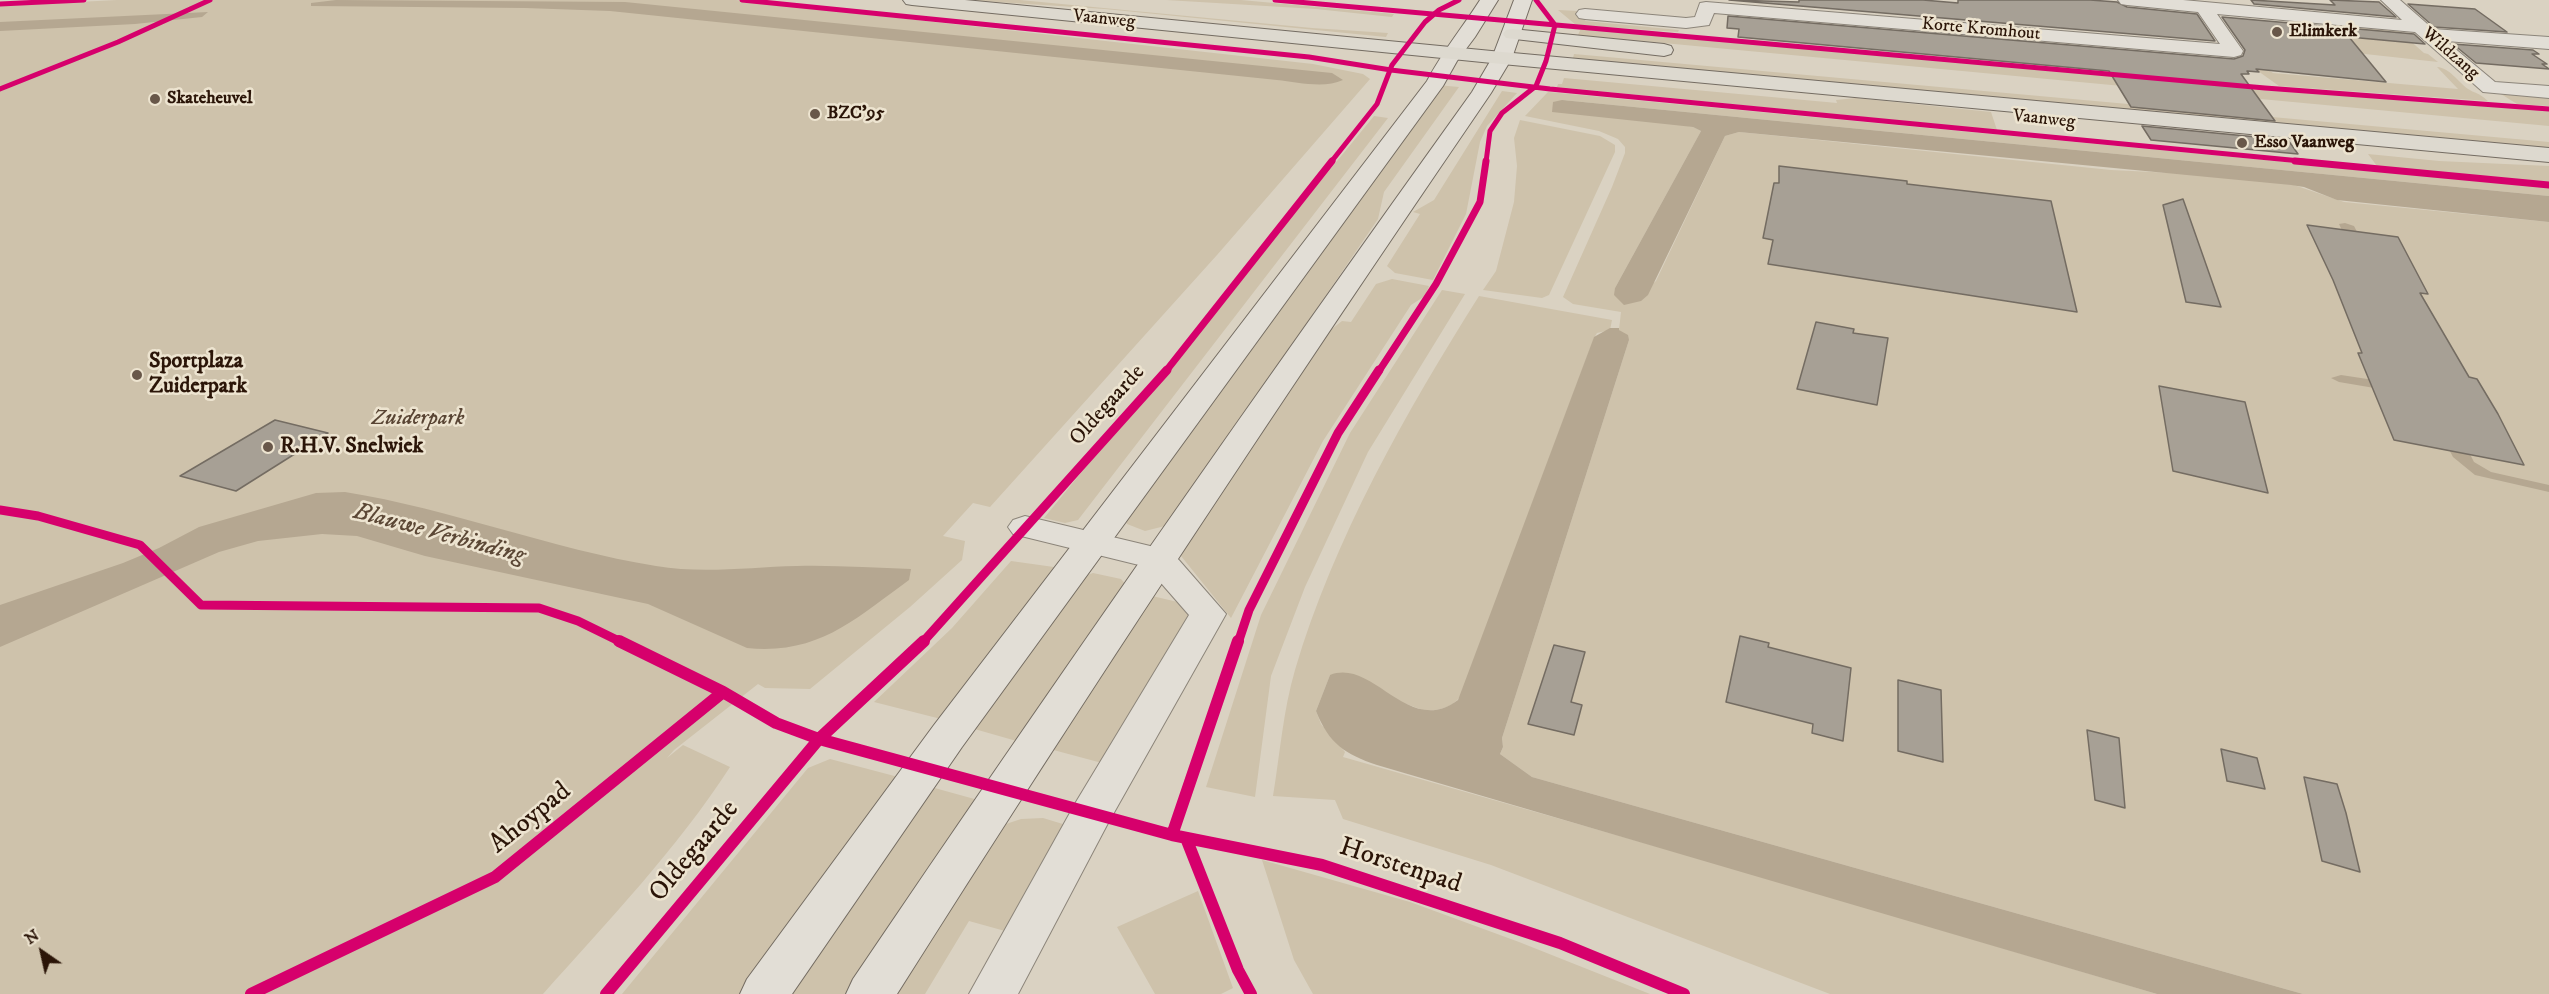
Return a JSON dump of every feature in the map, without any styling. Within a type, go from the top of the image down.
[{"type":"highway","name":"Vaanweg","points":[[912,0],[1240,34],[1340,49],[1456,50],[1507,45],[1686,56]]},
{"type":"highway","name":"Vaanweg","points":[[1079,0],[1216,12]]},
{"type":"highway","name":"Vaanweg","points":[[1398,30],[1456,50]]},
{"type":"highway","points":[[1507,45],[1611,43],[1754,61]]},
{"type":"highway","name":"Vaanweg","points":[[1507,45],[1984,102],[2549,155]]},
{"type":"highway","points":[[1845,70],[1892,74]]},
{"type":"highway","points":[[1984,102],[2056,121]]},
{"type":"highway","points":[[2200,103],[2549,135]]},
{"type":"highway","points":[[2326,143],[2376,140]]},
{"type":"main road","points":[[764,994],[948,736],[1436,82],[1489,0]]},
{"type":"main road","points":[[870,994],[1262,407],[1481,93],[1507,45],[1522,0]]},
{"type":"main road","points":[[2127,0],[2549,43]]},
{"type":"main road","name":"Wildzang","points":[[2390,0],[2490,88],[2549,92]]},
{"type":"main road","name":"Korte Kromhout","points":[[1585,14],[1686,23],[1703,21],[1706,3],[2234,51],[2203,7]]},
{"type":"main road","points":[[993,994],[1091,814],[1208,614],[1159,559],[1025,527]]},
{"type":"green space","name":"Zuiderpark","points":[[117,0],[736,0],[1313,64],[1363,74],[1370,79],[1217,255],[990,507],[973,503],[943,536],[965,541],[962,560],[910,607],[810,689],[765,688],[758,684],[674,750],[667,758],[683,745],[730,767],[665,856],[543,994],[0,994],[0,6]]},
{"type":"green space","points":[[966,0],[1020,0],[1312,28],[1388,33],[1386,37],[1105,9]]},
{"type":"green space","points":[[1166,0],[1241,0],[1394,14],[1392,17],[1316,9]]},
{"type":"green space","points":[[1558,10],[1578,11],[1577,16],[1586,17],[1585,21],[1679,30],[1678,32],[1576,25]]},
{"type":"green space","points":[[2331,23],[2398,30],[2438,62],[2356,53]]},
{"type":"green space","points":[[1581,28],[2266,90],[2549,110],[2549,126],[1578,35]]},
{"type":"green space","points":[[1574,54],[2549,142],[2549,148],[1573,58]]},
{"type":"green space","points":[[2237,56],[2248,57],[2273,73],[2458,89],[2437,67],[2450,72],[2468,89],[2488,101],[2279,86]]},
{"type":"green space","points":[[1564,78],[1837,103],[1836,100],[1856,98],[1991,112],[1997,130],[1557,87],[1558,84],[1562,84]]},
{"type":"green space","points":[[1437,85],[1459,87],[1384,192],[1378,219],[1169,525],[1145,531],[1127,524],[1125,520]]},
{"type":"green space","points":[[1502,91],[1517,93],[1487,126],[1480,142],[1466,214],[1433,280],[1395,273],[1387,266],[1420,214],[1413,212],[1434,200]]},
{"type":"green space","points":[[1548,92],[2549,187],[2549,196],[1562,100],[1693,127],[1701,131],[1615,288],[1631,302],[1656,281],[1725,136],[1739,132],[2111,170],[2234,176],[2294,185],[2344,202],[2549,222],[2549,994],[2303,994],[1532,777],[1500,754],[1503,747],[1502,738],[1629,340],[1619,330],[1621,312],[1573,304],[1563,297],[1612,187],[1625,153],[1625,147],[1618,139],[1599,131],[1525,116]]},
{"type":"green space","points":[[2501,94],[2549,97],[2549,106],[2517,104]]},
{"type":"green space","points":[[1374,116],[1388,118],[1078,520],[1065,523],[1044,518]]},
{"type":"green space","points":[[1520,120],[1600,136],[1615,145],[1615,152],[1549,295],[1542,298],[1483,290],[1496,271],[1514,202],[1517,166],[1514,138]]},
{"type":"green space","points":[[2368,154],[2439,161],[2549,166],[2549,182],[2377,166]]},
{"type":"green space","points":[[1392,279],[1429,286],[1425,296],[1411,305],[1323,441],[1231,618],[1177,551],[1319,339],[1342,321],[1351,322],[1376,284]]},
{"type":"green space","points":[[1442,290],[1465,294],[1368,452],[1305,587],[1271,676],[1255,797],[1206,787],[1261,615],[1350,433]]},
{"type":"green space","points":[[1479,296],[1612,320],[1610,330],[1597,333],[1594,338],[1461,695],[1450,706],[1425,711],[1330,675],[1316,711],[1321,724],[1345,752],[1343,757],[1753,874],[2157,994],[1830,994],[1491,865],[1343,819],[1335,800],[1273,796],[1291,685],[1311,621],[1330,572],[1374,477],[1425,385]]},
{"type":"green space","points":[[1011,561],[1061,568],[945,720],[874,702],[952,628]]},
{"type":"green space","points":[[1093,573],[1121,579],[1127,586],[1020,742],[971,728],[1081,577]]},
{"type":"green space","points":[[1148,595],[1186,604],[1192,612],[1102,763],[1046,748]]},
{"type":"green space","points":[[830,759],[902,778],[740,994],[622,994],[808,768]]},
{"type":"green space","points":[[931,787],[978,800],[848,994],[782,994]]},
{"type":"green space","points":[[1043,818],[1066,825],[1005,931],[969,921],[925,994],[889,994],[1000,826],[1021,819]]},
{"type":"green space","points":[[1262,860],[1410,902],[1650,994],[1313,994],[1294,960]]},
{"type":"green space","points":[[1198,891],[1233,988],[1221,994],[1155,994],[1117,927]]},
{"type":"water","points":[[336,0],[625,2],[1332,73],[1343,80],[1336,83],[1310,84],[610,11],[311,6],[311,3]]},
{"type":"water","points":[[208,12],[202,17],[135,24],[0,31],[0,22]]},
{"type":"water","points":[[1562,100],[2549,196],[2549,222],[2337,200],[2304,187],[2291,185],[1739,132],[1725,136],[1648,295],[1641,301],[1624,305],[1614,295],[1615,288],[1701,131],[1693,127],[1552,112],[1553,102]]},
{"type":"water","points":[[2339,224],[2354,226],[2474,462],[2491,472],[2549,485],[2549,492],[2475,475],[2453,457],[2426,405],[2404,393],[2339,382],[2331,378],[2341,375],[2407,385],[2415,384]]},
{"type":"water","points":[[1610,328],[1619,328],[1628,335],[1629,340],[1502,738],[1503,747],[1500,754],[1532,777],[2303,994],[2157,994],[1377,765],[1356,757],[1339,746],[1327,732],[1316,711],[1330,675],[1346,673],[1362,677],[1407,704],[1423,710],[1440,709],[1458,700],[1594,337]]},
{"type":"water","name":"Blauwe Verbinding","points":[[345,492],[424,508],[578,550],[656,566],[691,570],[811,566],[911,569],[909,580],[835,631],[795,646],[772,649],[747,648],[648,604],[425,556],[357,536],[322,534],[258,541],[219,552],[0,647],[0,605],[123,563],[159,548],[199,527],[316,493]]},
{"type":"building","points":[[1729,0],[1799,2],[1799,0],[1923,0],[1958,3],[1958,0],[2090,0],[2117,2],[2127,7],[2197,14],[2215,41]]},
{"type":"building","points":[[2251,0],[2335,5],[2330,0],[2379,2],[2396,17],[2254,4]]},
{"type":"building","points":[[2408,4],[2475,9],[2507,32],[2434,27]]},
{"type":"building","points":[[1728,16],[2234,59],[2243,56],[2245,50],[2222,17],[2414,34],[2425,44],[2349,37],[2386,82],[2256,69],[2259,72],[2247,71],[2249,74],[2241,74],[2275,121],[2131,107],[2109,71],[1738,37],[1739,29],[1727,28]]},
{"type":"building","points":[[2453,44],[2533,50],[2539,54],[2532,54],[2547,64],[2542,64],[2549,69],[2476,63]]},
{"type":"building","points":[[2142,126],[2288,140],[2298,154],[2151,140]]},
{"type":"building","points":[[1779,166],[2051,201],[2077,312],[1768,264],[1773,240],[1763,238],[1774,183],[1779,183]]},
{"type":"building","points":[[2183,199],[2221,307],[2186,302],[2163,205]]},
{"type":"building","points":[[2307,225],[2398,237],[2428,294],[2420,293],[2469,377],[2477,379],[2524,465],[2394,440],[2358,353],[2362,353],[2333,280]]},
{"type":"building","points":[[1816,322],[1854,329],[1853,333],[1888,338],[1877,405],[1797,389]]},
{"type":"building","points":[[2159,386],[2245,402],[2268,493],[2173,471]]},
{"type":"building","name":"R.H.V. Snelwiek","points":[[275,420],[328,433],[236,491],[180,476]]},
{"type":"building","points":[[1740,636],[1769,643],[1768,647],[1851,668],[1843,741],[1812,733],[1813,724],[1726,702]]},
{"type":"building","points":[[1554,645],[1585,652],[1571,702],[1582,705],[1574,735],[1528,724]]},
{"type":"building","points":[[1898,680],[1941,690],[1943,762],[1898,751]]},
{"type":"building","points":[[2087,730],[2119,738],[2125,808],[2095,800]]},
{"type":"building","points":[[2221,749],[2257,758],[2265,789],[2227,781]]},
{"type":"building","points":[[2304,777],[2337,784],[2360,872],[2322,861]]},
{"type":"cycle path","points":[[0,4],[84,0]]},
{"type":"cycle path","points":[[0,89],[118,42],[210,0]]},
{"type":"cycle path","points":[[742,0],[1309,57],[1391,70],[1550,89],[2549,185]]},
{"type":"cycle path","points":[[1275,0],[2265,88],[2549,109]]},
{"type":"cycle path","name":"Oldegaarde","points":[[606,994],[819,739],[914,652],[1167,370],[1377,104],[1392,65],[1425,22],[1439,10],[1459,0]]},
{"type":"cycle path","points":[[1172,835],[1249,610],[1338,433],[1436,284],[1480,202],[1490,131],[1502,113],[1536,86],[1546,61],[1555,25],[1536,0]]},
{"type":"cycle path","points":[[0,510],[38,516],[140,545],[201,605],[539,608],[578,621],[723,692]]},
{"type":"cycle path","name":"Ahoypad","points":[[251,994],[495,877],[723,692],[776,723],[819,739],[1172,835],[1322,865],[1560,943],[1684,994]]},
{"type":"cycle path","points":[[1186,838],[1238,970],[1251,994]]},
{"type":"place","name":"Elimkerk","points":[[2277,32]]},
{"type":"place","name":"Skateheuvel","points":[[155,99]]},
{"type":"place","name":"BZC'95","points":[[815,114]]},
{"type":"place","name":"Esso Vaanweg","points":[[2242,143]]},
{"type":"place","name":"Sportplaza Zuiderpark","points":[[137,375]]},
{"type":"place","name":"R.H.V. Snelwiek","points":[[268,447]]}]
